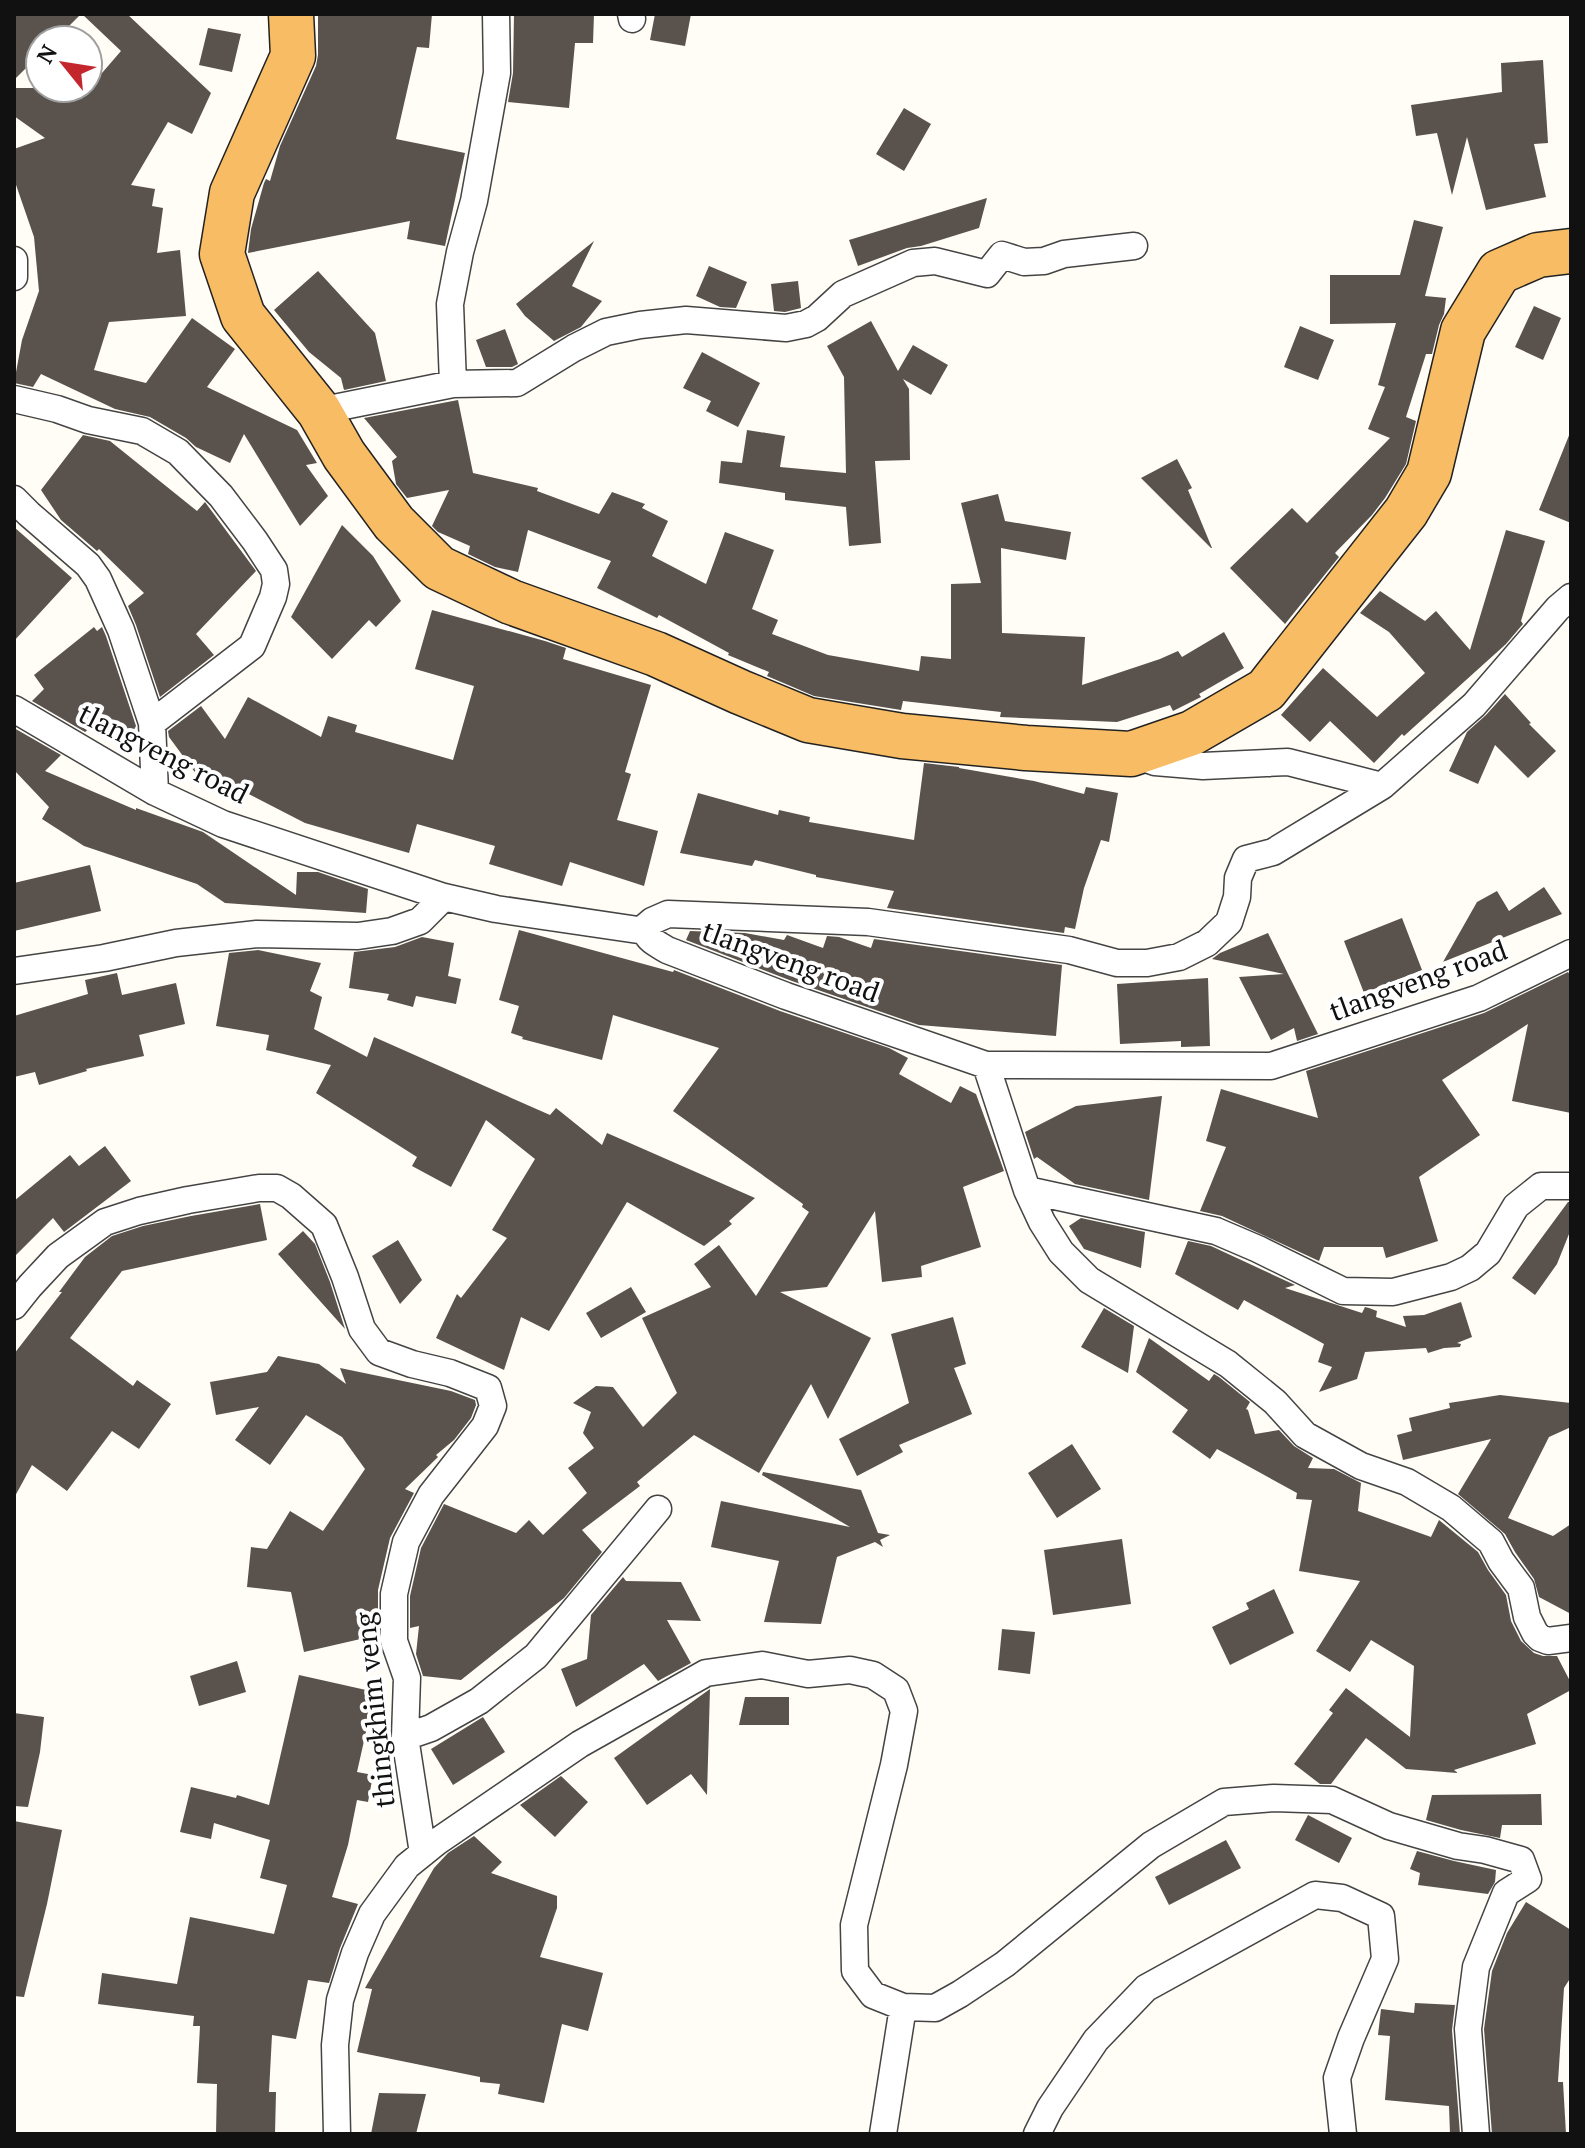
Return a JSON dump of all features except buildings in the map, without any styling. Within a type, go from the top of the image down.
[{"type":"highway","points":[[291,14],[293,56],[232,193],[222,254],[243,316],[319,411],[344,455],[394,523],[439,568],[511,602],[656,654],[808,720],[902,736],[1131,754],[1192,733],[1266,690],[1406,512],[1429,473],[1463,331],[1499,272],[1538,255],[1571,251]]},
{"type":"street","points":[[453,384],[450,304],[474,201],[497,73],[496,14]]},
{"type":"street","points":[[319,411],[453,384],[517,383],[606,332],[640,325],[686,320],[796,327],[817,318],[843,294],[913,263],[935,261],[987,274],[1002,255],[1034,262],[1064,254],[1134,246]]},
{"type":"street","points":[[14,260],[14,277]]},
{"type":"street","points":[[14,399],[88,420],[142,431],[178,452],[221,496],[274,570],[276,584],[273,597],[252,646],[152,723]]},
{"type":"street","points":[[14,499],[88,565],[98,579],[121,630],[152,723],[155,792]]},
{"type":"street","points":[[645,931],[652,921],[668,914],[868,922],[1069,950],[1117,963],[1147,963],[1179,957],[1207,943],[1229,922],[1237,897],[1238,878],[1246,859],[1273,852],[1382,786],[1474,705],[1571,597]]},
{"type":"street","name":"tlangveng road","points":[[14,709],[155,792],[223,824],[444,897],[496,909],[645,931],[647,937],[667,950],[786,996],[986,1065],[1271,1066],[1479,998],[1571,953]]},
{"type":"street","points":[[1131,754],[1155,762],[1203,766],[1288,762],[1382,786]]},
{"type":"street","points":[[14,971],[104,958],[176,943],[257,934],[358,936],[392,931],[420,921],[444,897]]},
{"type":"street","points":[[986,1065],[1027,1190],[1042,1222],[1061,1252],[1089,1280],[1228,1364],[1275,1402],[1305,1435],[1361,1466],[1407,1482],[1451,1508],[1491,1542],[1521,1588],[1527,1617],[1540,1638],[1548,1641],[1571,1638]]},
{"type":"street","points":[[1027,1190],[1216,1231],[1343,1291],[1393,1292],[1451,1277],[1470,1268],[1488,1253],[1516,1206],[1528,1196],[1541,1186],[1571,1186]]},
{"type":"street","name":"thingkhim veng","points":[[14,1306],[58,1256],[105,1222],[188,1200],[259,1188],[277,1188],[324,1225],[362,1329],[379,1352],[488,1388],[493,1406],[485,1426],[431,1495],[406,1542],[394,1594],[394,1641],[407,1678],[405,1737],[423,1853]]},
{"type":"street","points":[[405,1737],[431,1728],[479,1701],[536,1656],[658,1509]]},
{"type":"street","points":[[337,2134],[335,2045],[340,2000],[372,1914],[407,1866],[580,1744],[706,1673],[762,1665],[808,1674],[850,1670],[873,1675],[896,1690],[904,1711],[894,1765],[854,1925],[855,1971],[873,1995],[903,2007],[935,2008],[960,1994],[1005,1964],[1151,1845],[1224,1802],[1274,1798],[1332,1800],[1389,1826],[1521,1860],[1528,1879],[1506,1893],[1476,1967],[1468,2029],[1476,2134]]},
{"type":"street","points":[[1037,2134],[1050,2108],[1096,2040],[1146,1988],[1315,1895],[1342,1898],[1381,1916],[1385,1959],[1337,2078],[1343,2134]]},
{"type":"street","points":[[883,2134],[903,2007]]}]
